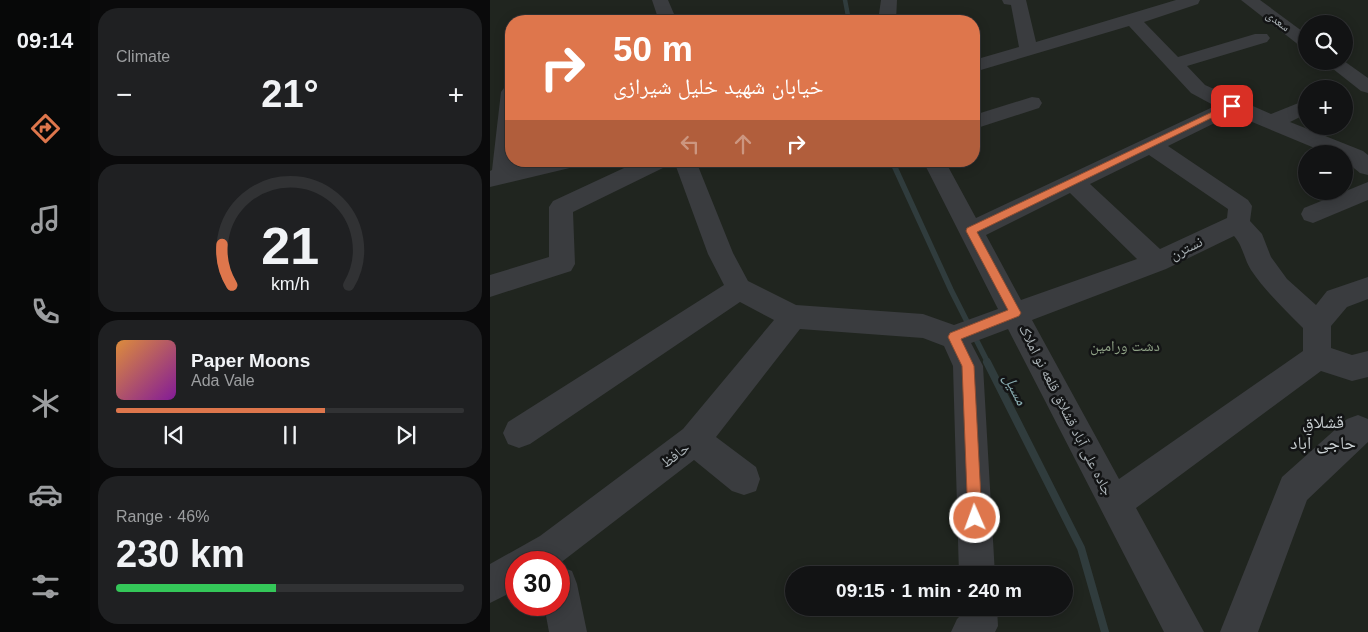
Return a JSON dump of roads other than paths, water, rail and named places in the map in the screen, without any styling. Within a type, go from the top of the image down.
[{"type":"street","points":[[660,0],[666,15]]},
{"type":"street","points":[[888,15],[889,0]]},
{"type":"street","points":[[1010,0],[1019,2],[1028,48]]},
{"type":"street","points":[[980,64],[1028,48],[1134,21],[1189,0]]},
{"type":"street","name":"سعدی","points":[[1249,0],[1298,36]]},
{"type":"street","points":[[1134,21],[1198,89],[1270,122],[1364,157]]},
{"type":"street","points":[[1175,64],[1262,38]]},
{"type":"street","points":[[1341,70],[1357,86]]},
{"type":"street","points":[[490,94],[505,92]]},
{"type":"street","points":[[980,120],[1032,103]]},
{"type":"street","points":[[971,231],[1232,106]]},
{"type":"street","points":[[1270,122],[1298,110]]},
{"type":"street","points":[[505,126],[496,178],[544,167]]},
{"type":"street","points":[[1151,145],[1240,206],[1238,223],[1253,242],[1259,261],[1278,287],[1317,323]]},
{"type":"street","points":[[490,286],[562,264],[561,207],[646,167]]},
{"type":"street","points":[[686,167],[721,254],[739,289],[793,317],[923,326],[956,336],[968,366],[977,566]]},
{"type":"street","name":"جاده علی آباد قشلاق قلعه نو املاک","points":[[937,167],[971,231],[1005,317],[1114,503],[1185,632]]},
{"type":"street","points":[[1073,182],[1157,262]]},
{"type":"street","points":[[1312,214],[1368,190]]},
{"type":"street","name":"نسترن","points":[[956,336],[1157,262],[1238,223]]},
{"type":"street","points":[[1317,357],[1317,323],[1337,299],[1368,288]]},
{"type":"street","points":[[519,433],[739,289]]},
{"type":"street","name":"حافظ","points":[[554,551],[694,440],[793,317]]},
{"type":"street","points":[[1114,503],[1317,357]]},
{"type":"street","points":[[1317,357],[1352,368],[1368,364]]},
{"type":"street","points":[[1239,632],[1294,489],[1358,430]]},
{"type":"street","points":[[694,440],[744,479]]},
{"type":"street","points":[[490,585],[505,576]]},
{"type":"street","points":[[565,616],[568,632]]},
{"type":"waterway","name":"مسیل","points":[[845,0],[848,15]]},
{"type":"waterway","name":"مسیل","points":[[895,167],[951,290],[988,363]]},
{"type":"waterway","name":"مسیل","points":[[987,362],[1081,548],[1105,632]]},
{"type":"district","name":"قشلاق حاجی آباد","points":[[1323,432]]},
{"type":"park label","name":"دشت ورامین","points":[[1125,346]]}]
